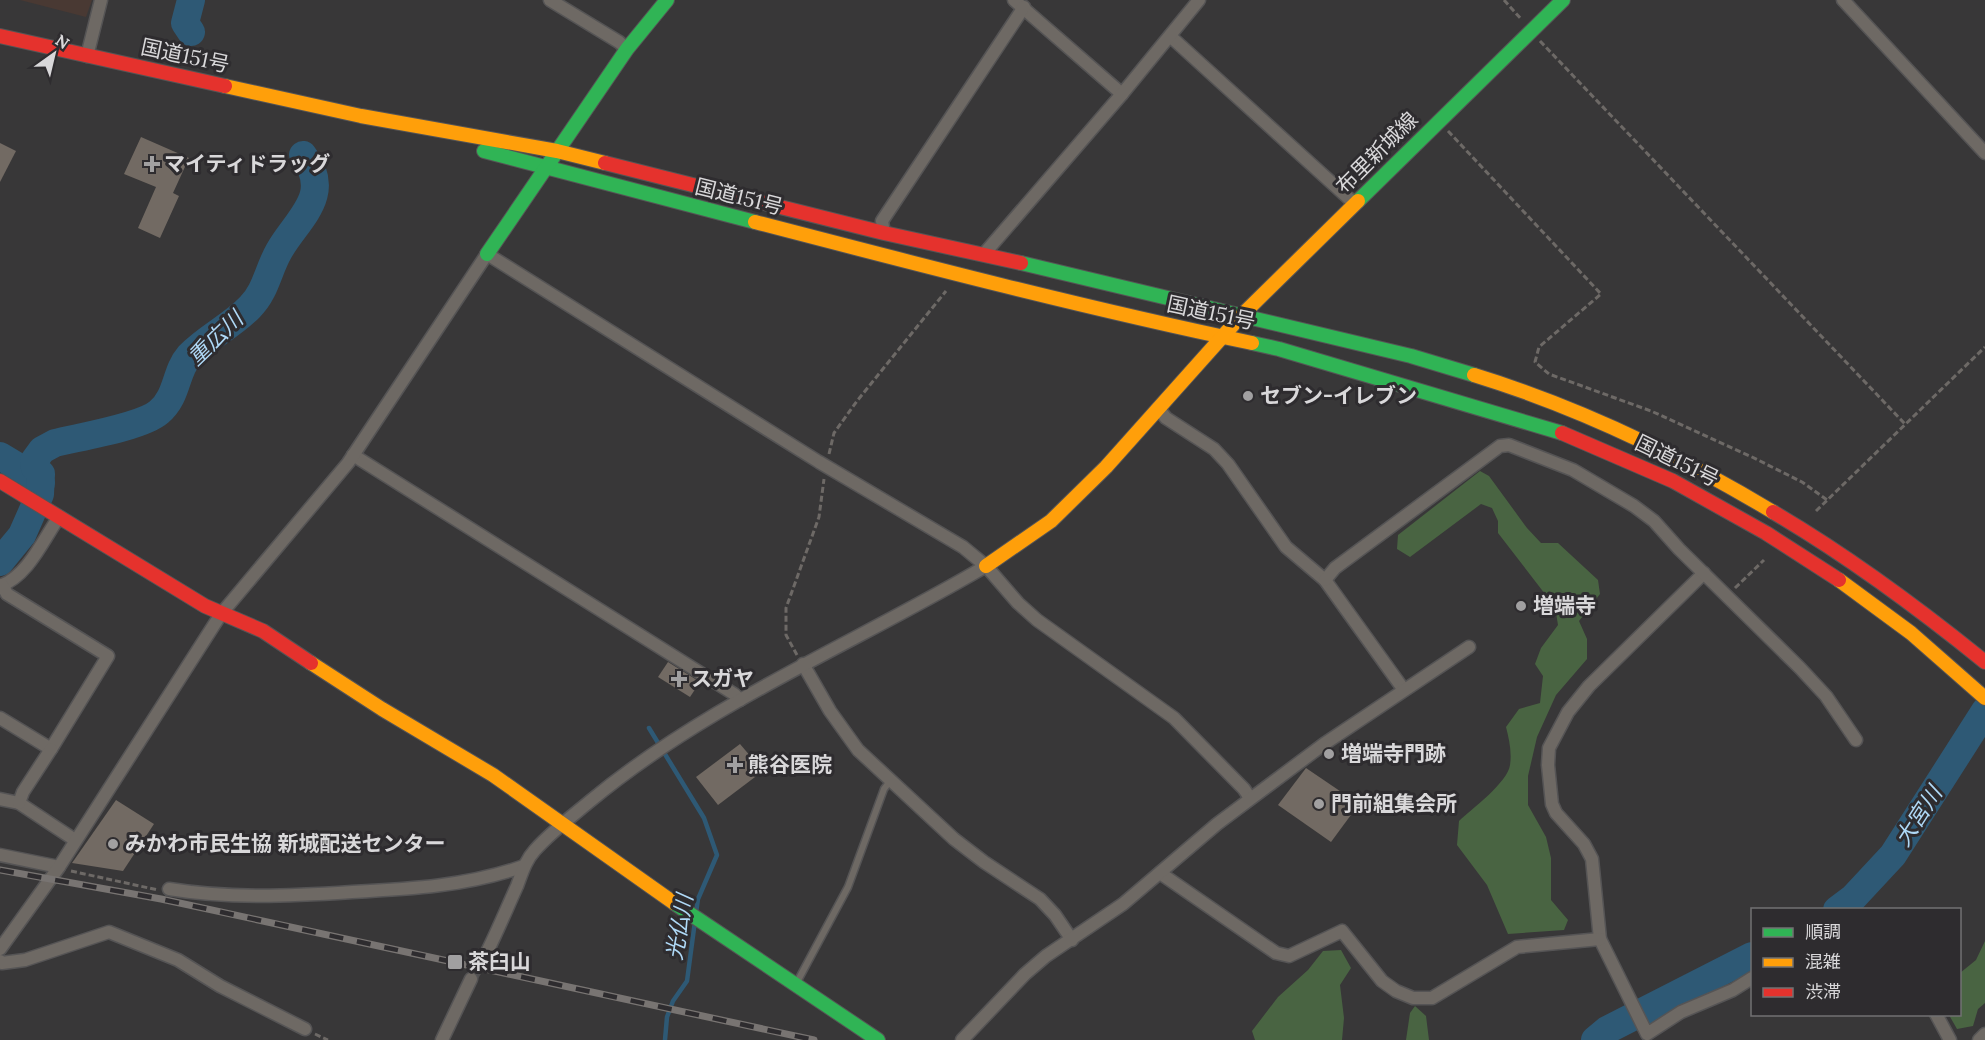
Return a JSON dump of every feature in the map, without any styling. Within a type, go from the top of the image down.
[{"type":"main road","points":[[487,254],[627,49],[667,0]]},
{"type":"main road","name":"布里新城線","points":[[986,566],[1051,521],[1107,466],[1240,317],[1563,0]]},
{"type":"main road","name":"国道151号","points":[[0,36],[361,116],[557,151],[884,233],[984,254],[1411,356],[1509,386],[1621,432],[1730,486],[1824,542],[1924,613],[1985,661]]},
{"type":"main road","name":"国道151号","points":[[361,116],[546,169],[960,274],[1279,349],[1561,433],[1674,481],[1766,533],[1856,591],[1911,633],[1985,698]]},
{"type":"main road","points":[[0,481],[221,614],[262,631],[382,709],[493,775],[694,916],[878,1040]]},
{"type":"street","points":[[87,56],[101,0]]},
{"type":"street","points":[[550,0],[627,49]]},
{"type":"street","points":[[984,254],[1122,94],[1199,0]]},
{"type":"street","points":[[1844,0],[1985,153]]},
{"type":"street","points":[[884,233],[882,221],[1019,4],[1122,94]]},
{"type":"street","points":[[1170,36],[1355,204]]},
{"type":"street","points":[[0,950],[59,867],[221,614],[353,455],[487,254],[826,466],[963,547],[986,566],[1018,603],[1037,620],[1174,718],[1244,789],[1250,798]]},
{"type":"street","points":[[1158,408],[1166,417],[1214,449],[1228,464],[1286,547],[1325,580],[1404,690]]},
{"type":"street","points":[[1325,580],[1335,568],[1500,446],[1509,445],[1573,470],[1634,506],[1654,521],[1826,696],[1856,740]]},
{"type":"street","points":[[353,455],[734,694],[740,700]]},
{"type":"street","points":[[19,804],[23,792],[108,657],[7,594],[1,586],[12,581],[23,570],[59,517]]},
{"type":"street","points":[[487,952],[524,866],[535,850],[615,781],[663,747],[740,700],[986,566]]},
{"type":"street","points":[[1704,573],[1589,686],[1568,712],[1549,748],[1548,765],[1552,804],[1556,813],[1584,844],[1592,859],[1600,939],[1647,1034],[1682,1012],[1733,990],[1751,979]]},
{"type":"street","points":[[962,1040],[1025,974],[1123,904],[1250,798],[1324,744],[1469,647]]},
{"type":"street","points":[[803,664],[830,711],[858,750],[954,839],[1040,899],[1072,939]]},
{"type":"street","points":[[0,718],[51,749]]},
{"type":"street","points":[[0,799],[19,804],[75,840]]},
{"type":"street","points":[[0,855],[59,867]]},
{"type":"street","points":[[169,889],[207,895],[250,896],[426,888],[524,866]]},
{"type":"street","points":[[1160,873],[1276,953],[1289,956],[1342,931],[1382,981],[1396,992],[1413,998],[1432,998],[1516,947],[1600,939]]},
{"type":"street","points":[[0,961],[2,963],[25,960],[109,932],[178,960],[220,986],[305,1029]]},
{"type":"street","points":[[442,1040],[471,979]]},
{"type":"street","points":[[1936,1016],[1950,1040]]},
{"type":"street","points":[[1979,1040],[1985,1034]]},
{"type":"lane","points":[[795,985],[848,887],[884,789],[890,781]]},
{"type":"path","points":[[1504,0],[1905,424]]},
{"type":"path","points":[[1439,121],[1601,294],[1539,347],[1535,362],[1549,374],[1651,411],[1752,457],[1803,482],[1827,500]]},
{"type":"path","points":[[803,664],[786,634],[786,608],[819,517],[826,466],[834,433],[857,401],[960,274]]},
{"type":"path","points":[[1816,511],[1985,347]]},
{"type":"path","points":[[1728,595],[1764,560]]},
{"type":"path","points":[[59,867],[154,890],[169,889]]},
{"type":"shaded area","points":[[20,0],[92,0],[86,17]]},
{"type":"green space","points":[[1480,471],[1489,476],[1527,528],[1541,543],[1558,543],[1598,580],[1600,594],[1579,621],[1587,639],[1587,659],[1556,695],[1537,737],[1528,776],[1528,805],[1546,837],[1551,858],[1551,900],[1568,920],[1564,930],[1508,934],[1487,885],[1457,845],[1459,821],[1496,787],[1508,772],[1511,755],[1506,727],[1519,709],[1540,703],[1543,676],[1535,664],[1541,648],[1558,625],[1555,607],[1498,533],[1498,521],[1492,508],[1481,504],[1410,557],[1397,549],[1398,535]]},
{"type":"green space","points":[[1985,941],[1985,1003],[1978,1009],[1973,1026],[1957,1029],[1950,1016],[1961,1016],[1961,972],[1976,960]]},
{"type":"green space","points":[[1341,950],[1351,968],[1340,985],[1344,1018],[1342,1040],[1255,1040],[1252,1031],[1278,997],[1308,970],[1323,951]]},
{"type":"green space","points":[[1415,1006],[1426,1016],[1429,1040],[1406,1040],[1410,1013]]},
{"type":"building","points":[[141,137],[189,158],[173,193],[179,196],[160,238],[138,228],[156,187],[124,174]]},
{"type":"building","points":[[0,143],[16,151],[0,182]]},
{"type":"building","points":[[668,662],[700,682],[690,697],[658,677]]},
{"type":"building","points":[[740,744],[763,771],[718,805],[696,777]]},
{"type":"building","name":"門前組集会所","points":[[1306,768],[1359,804],[1331,842],[1278,805]]},
{"type":"building","name":"みかわ市民生協 新城配送センター","points":[[116,800],[154,824],[123,871],[72,863]]},
{"type":"waterway","name":"重広川","points":[[191,0],[185,23],[191,32]]},
{"type":"waterway","name":"重広川","points":[[0,562],[22,535],[40,494],[41,474],[35,468],[34,461],[42,450],[55,443],[139,422],[159,412],[170,399],[184,362],[189,356],[243,314],[255,301],[279,251],[303,217],[314,195],[315,182],[312,169],[303,155]]},
{"type":"waterway","points":[[0,456],[41,483]]},
{"type":"waterway","name":"大宮川","points":[[1840,908],[1853,898],[1893,855],[1985,711]]},
{"type":"waterway","name":"光仏川","points":[[649,728],[704,818],[717,855],[698,899],[696,913]]},
{"type":"waterway","name":"光仏川","points":[[665,1040],[667,1017],[673,1001],[687,981],[695,921]]},
{"type":"waterway","name":"大宮川","points":[[1595,1040],[1607,1030],[1751,957]]},
{"type":"tunnel","points":[[471,979],[487,952]]},
{"type":"railway","points":[[0,870],[161,899],[814,1040]]},
{"type":"traffic: fast","points":[[487,254],[627,49],[667,0]]},
{"type":"traffic: fast","points":[[1358,201],[1563,0]]},
{"type":"traffic: fast","points":[[484,151],[755,222]]},
{"type":"traffic: fast","points":[[1021,263],[1411,356],[1474,375]]},
{"type":"traffic: fast","points":[[1252,343],[1562,433]]},
{"type":"traffic: fast","points":[[674,903],[878,1040]]},
{"type":"traffic: slow","points":[[225,86],[361,116],[557,151],[605,163]]},
{"type":"traffic: slow","points":[[986,566],[1051,521],[1106,467],[1240,317],[1358,201]]},
{"type":"traffic: slow","points":[[755,222],[1065,301],[1252,343]]},
{"type":"traffic: slow","points":[[1474,375],[1552,402],[1628,434],[1702,471],[1773,512]]},
{"type":"traffic: slow","points":[[1839,580],[1911,633],[1985,698]]},
{"type":"traffic: slow","points":[[311,663],[382,709],[493,775],[674,903]]},
{"type":"traffic: jam","points":[[0,36],[225,86]]},
{"type":"traffic: jam","points":[[605,163],[884,233],[1021,263]]},
{"type":"traffic: jam","points":[[1562,433],[1673,481],[1766,533],[1839,580]]},
{"type":"traffic: jam","points":[[0,481],[205,606],[263,631],[311,663]]},
{"type":"traffic: jam","points":[[1773,512],[1882,583],[1985,662]]},
{"type":"place","name":"マイティドラッグ","points":[[152,164]]},
{"type":"place","name":"セブン-イレブン","points":[[1248,396]]},
{"type":"place","name":"増端寺","points":[[1521,606]]},
{"type":"place","name":"スガヤ","points":[[679,679]]},
{"type":"place","name":"増端寺門跡","points":[[1329,754]]},
{"type":"place","name":"熊谷医院","points":[[735,765]]},
{"type":"place","name":"門前組集会所","points":[[1319,804]]},
{"type":"place","name":"みかわ市民生協 新城配送センター","points":[[113,844]]},
{"type":"place","name":"茶臼山","points":[[455,962]]}]
